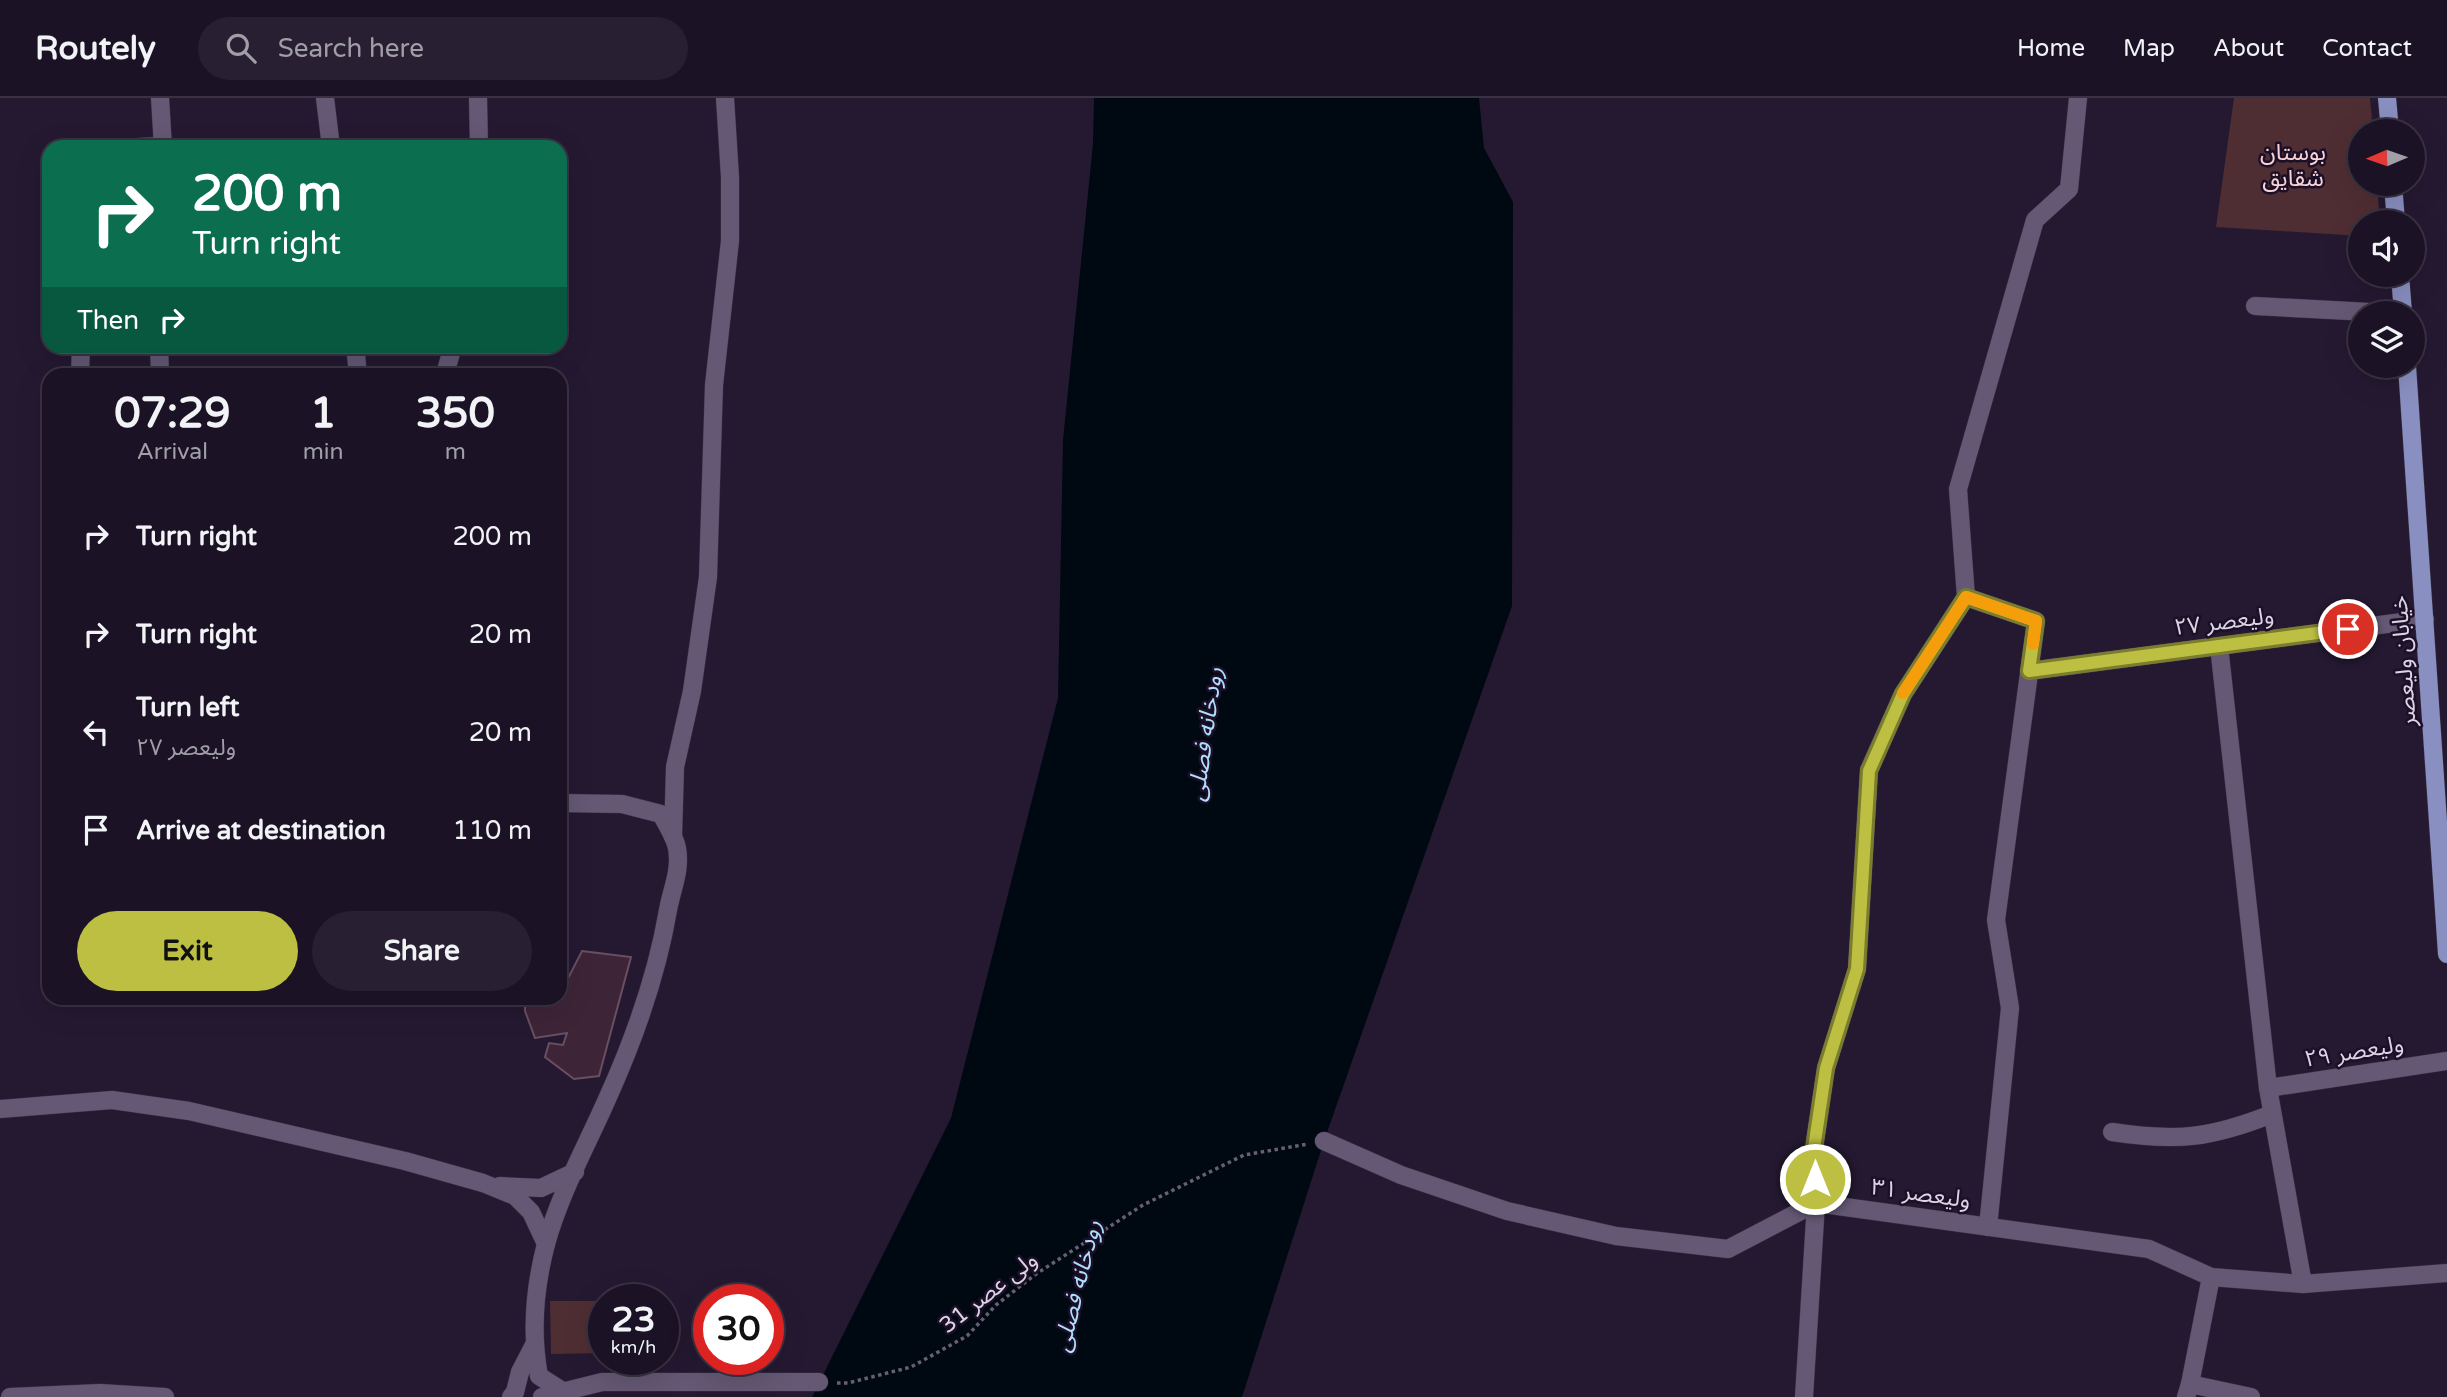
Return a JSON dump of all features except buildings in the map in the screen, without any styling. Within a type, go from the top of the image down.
[{"type":"main road","points":[[2387,98],[2389,119]]},
{"type":"main road","name":"خیابان ولیعصر","points":[[2408,378],[2447,954]]},
{"type":"street","points":[[160,98],[163,140]]},
{"type":"street","points":[[325,98],[330,140]]},
{"type":"street","points":[[478,98],[479,140]]},
{"type":"street","points":[[673,837],[675,767],[692,691],[708,577],[714,385],[730,241],[730,177],[725,98]]},
{"type":"street","points":[[1804,1397],[1816,1203],[1813,1155],[1826,1068],[1857,969],[1869,771],[1903,694],[1966,597],[1958,489],[2035,220],[2069,189],[2078,98]]},
{"type":"street","points":[[2255,306],[2348,311]]},
{"type":"street","points":[[1966,597],[2036,621],[1996,920],[2010,1008],[1987,1227]]},
{"type":"street","name":"ولیعصر ۲۷","points":[[2029,671],[2425,619]]},
{"type":"street","points":[[2219,646],[2268,1088],[2303,1284]]},
{"type":"street","points":[[564,1392],[539,1376],[534,1345],[537,1301],[546,1244],[640,1020],[661,950],[670,900],[679,873],[677,846],[662,814],[622,804],[567,803]]},
{"type":"street","name":"ولیعصر ۲۹","points":[[2268,1088],[2447,1061]]},
{"type":"street","points":[[0,1109],[112,1100],[190,1111],[510,1188],[541,1188],[575,1172]]},
{"type":"street","points":[[2112,1132],[2153,1138],[2194,1137],[2234,1129],[2272,1114]]},
{"type":"street","points":[[1324,1141],[1401,1175],[1507,1211],[1616,1236],[1728,1250],[1816,1203]]},
{"type":"street","points":[[483,1183],[515,1196],[531,1212],[546,1244]]},
{"type":"street","name":"ولیعصر ۳۱","points":[[1816,1203],[2149,1249],[2211,1277],[2303,1284],[2447,1273]]},
{"type":"street","points":[[2211,1277],[2188,1391],[2251,1397]]},
{"type":"street","points":[[511,1397],[534,1345]]},
{"type":"street","points":[[542,1397],[602,1382],[819,1382]]},
{"type":"street","points":[[10,1397],[100,1393],[165,1397]]},
{"type":"path","name":"ولی عصر 31","points":[[819,1382],[848,1383],[911,1367],[967,1336],[996,1305],[1036,1275],[1143,1205],[1244,1155],[1324,1141]]},
{"type":"green space","name":"بوستان شقایق","points":[[2234,98],[2370,98],[2372,119],[2348,119],[2348,196],[2378,196],[2379,210],[2348,210],[2348,235],[2216,227]]},
{"type":"green space","points":[[588,1300],[588,1353],[551,1354],[550,1301]]},
{"type":"water","name":"رودخانه فصلی","points":[[1094,98],[1479,98],[1484,148],[1513,202],[1512,606],[1324,1141],[1242,1397],[812,1397],[951,1118],[1058,698],[1063,440],[1093,144]]},
{"type":"slow traffic","points":[[1903,693],[1966,597],[2036,621],[2033,644]]},
{"type":"route","points":[[1815,1179],[1813,1155],[1826,1068],[1857,969],[1869,771],[1903,694],[1966,597],[2036,621],[2029,671],[2348,629]]}]
